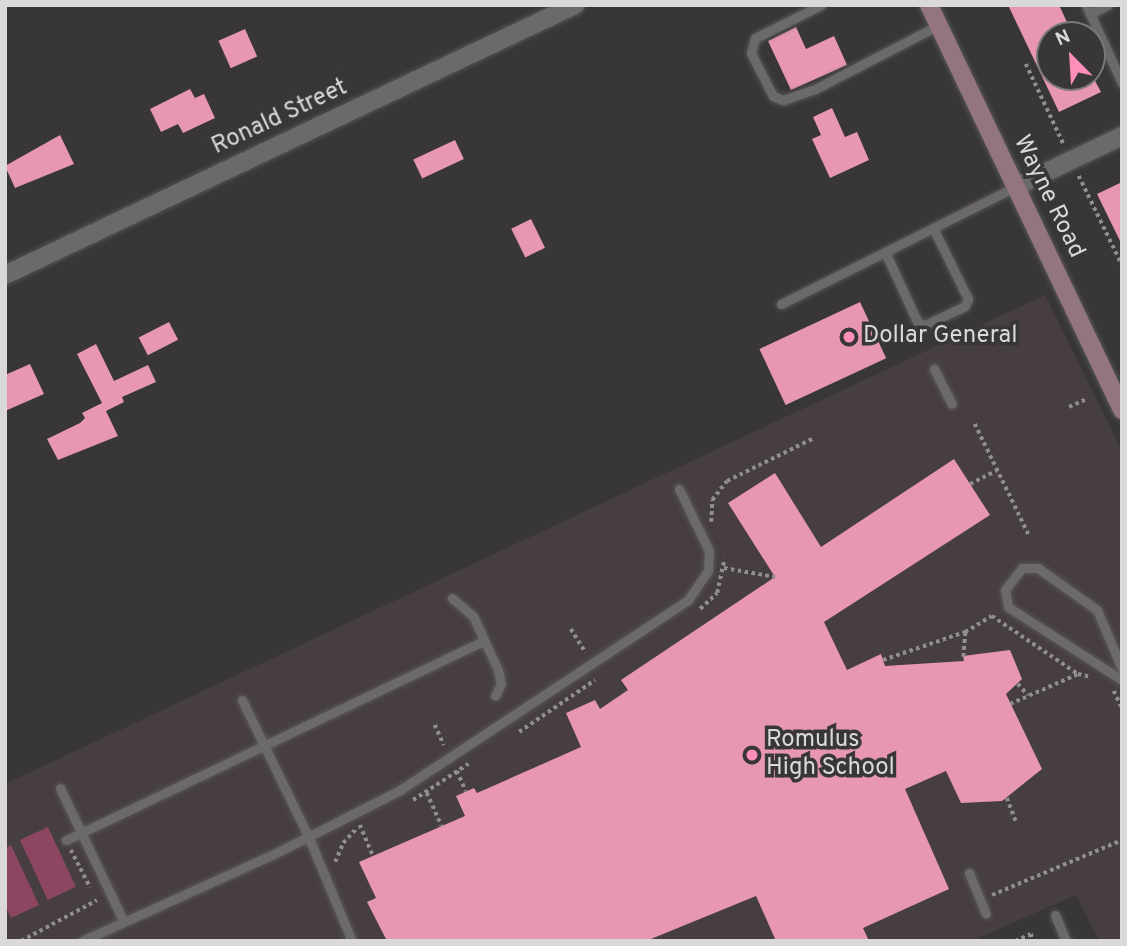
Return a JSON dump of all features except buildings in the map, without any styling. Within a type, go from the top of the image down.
[{"type":"main road","name":"Wayne Road","points":[[929,5],[1122,410]]},
{"type":"street","name":"Ronald Street","points":[[5,275],[575,5]]},
{"type":"street","points":[[1016,187],[1122,136]]},
{"type":"lane","points":[[821,5],[755,37],[751,53],[773,96],[783,100],[815,89],[939,25]]},
{"type":"lane","points":[[1108,5],[1088,10],[1122,83]]},
{"type":"lane","points":[[781,304],[1016,187]]},
{"type":"lane","points":[[885,252],[918,323],[925,325],[965,306],[968,299],[933,228]]},
{"type":"lane","points":[[934,369],[952,404]]},
{"type":"lane","points":[[82,941],[309,836],[400,790],[688,600],[708,570],[709,551],[679,489]]},
{"type":"lane","points":[[1122,669],[1097,610],[1038,568],[1021,568],[1005,590],[1009,607],[1122,680]]},
{"type":"lane","points":[[452,598],[473,616],[498,670],[501,684],[495,696]]},
{"type":"lane","points":[[66,840],[484,641]]},
{"type":"lane","points":[[242,700],[309,836],[352,941]]},
{"type":"lane","points":[[60,788],[124,922]]},
{"type":"lane","points":[[969,873],[986,914]]},
{"type":"lane","points":[[1055,915],[1066,941]]},
{"type":"path","points":[[1026,64],[1065,147]]},
{"type":"path","points":[[1075,168],[1122,265]]},
{"type":"path","points":[[1069,407],[1086,399]]},
{"type":"path","points":[[975,424],[1029,535]]},
{"type":"path","points":[[717,533],[711,521],[718,490],[813,439]]},
{"type":"path","points":[[971,484],[997,470]]},
{"type":"path","points":[[696,611],[717,593],[724,568],[723,556]]},
{"type":"path","points":[[724,568],[775,577]]},
{"type":"path","points":[[883,660],[965,632],[992,615],[1077,674],[1099,680]]},
{"type":"path","points":[[571,629],[586,653]]},
{"type":"path","points":[[963,657],[965,632]]},
{"type":"path","points":[[1010,704],[1077,674]]},
{"type":"path","points":[[519,732],[600,676]]},
{"type":"path","points":[[1110,683],[1122,708]]},
{"type":"path","points":[[1018,684],[1028,695]]},
{"type":"path","points":[[435,725],[445,747]]},
{"type":"path","points":[[405,804],[427,793],[475,758]]},
{"type":"path","points":[[454,766],[466,791]]},
{"type":"path","points":[[427,793],[442,826]]},
{"type":"path","points":[[1007,798],[1016,821]]},
{"type":"path","points":[[337,871],[334,860],[342,843],[360,825],[371,820]]},
{"type":"path","points":[[360,825],[373,856]]},
{"type":"path","points":[[21,941],[98,902],[66,840]]},
{"type":"path","points":[[992,895],[1122,840]]},
{"type":"path","points":[[1015,941],[1031,934],[1034,941]]},
{"type":"shaded area","name":"Romulus High School","points":[[1045,295],[1122,451],[1122,941],[1099,941],[1076,895],[971,941],[5,941],[5,784]]},
{"type":"shaded area","points":[[48,827],[76,887],[48,900],[20,840]]},
{"type":"shaded area","points":[[11,845],[39,905],[11,918],[5,905],[5,848]]},
{"type":"place","name":"Dollar General","points":[[849,337]]},
{"type":"place","name":"Romulus High School","points":[[752,755]]}]
